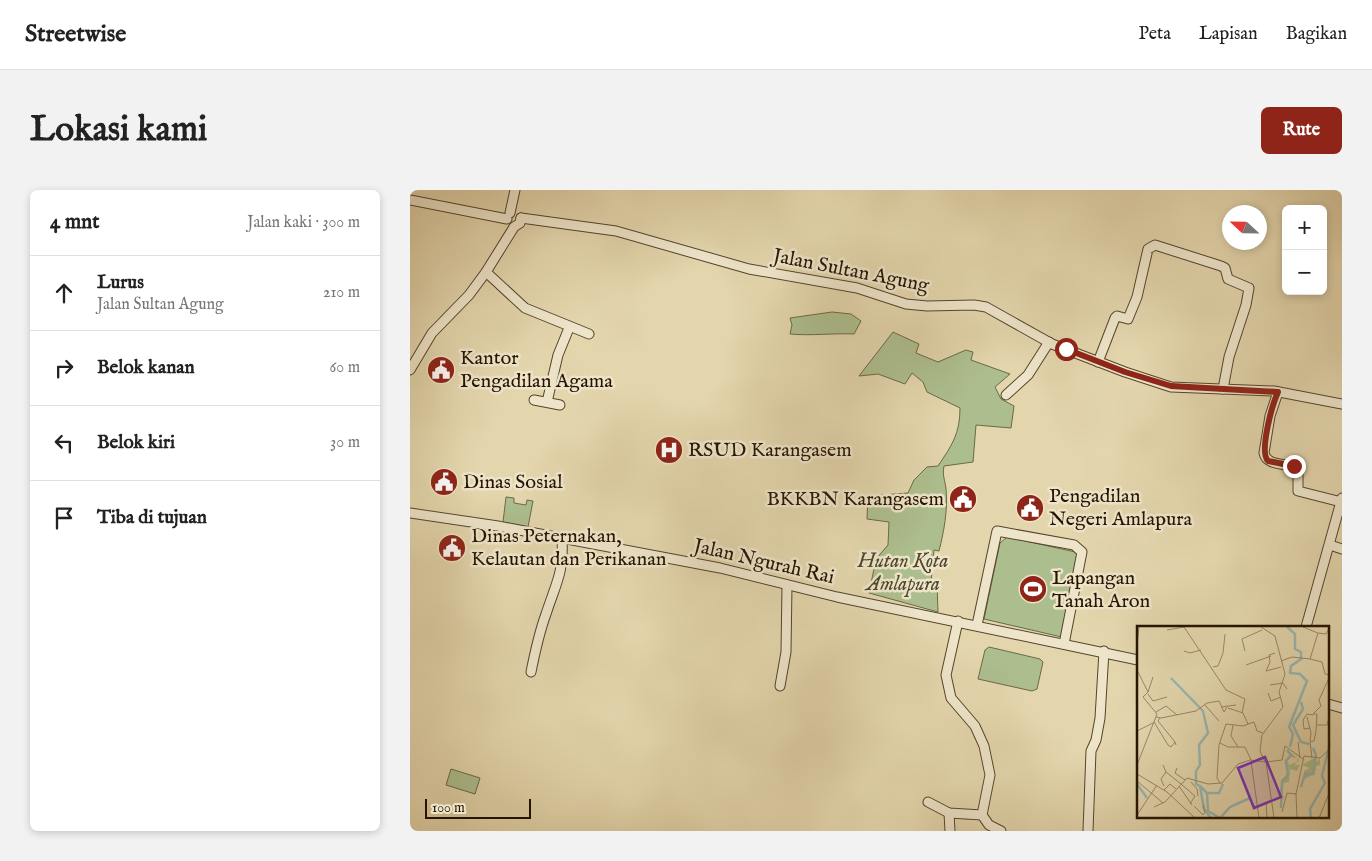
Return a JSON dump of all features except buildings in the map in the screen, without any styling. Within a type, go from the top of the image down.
[{"type":"street","points":[[410,370],[432,333],[449,313],[469,295],[514,227],[509,224],[514,216],[514,190]]},
{"type":"street","name":"Jalan Sultan Agung","points":[[410,200],[616,231],[749,268],[842,285],[906,304],[927,306],[974,305],[986,308],[1049,342],[1098,362],[1171,386],[1278,392],[1342,404]]},
{"type":"street","points":[[1098,362],[1116,317],[1128,319],[1137,297],[1148,249],[1155,245],[1221,266],[1225,268],[1228,280],[1243,284],[1249,290],[1229,358],[1223,389]]},
{"type":"street","points":[[486,272],[525,308],[569,328],[589,334]]},
{"type":"street","points":[[547,402],[558,355],[569,328]]},
{"type":"street","points":[[1006,395],[1028,374],[1049,342]]},
{"type":"street","points":[[1278,392],[1270,416],[1264,453],[1265,458],[1268,461],[1298,469],[1298,491],[1342,500],[1306,626]]},
{"type":"street","points":[[534,400],[560,405]]},
{"type":"street","name":"Jalan Ngurah Rai","points":[[410,513],[562,538],[720,568],[787,585],[1104,651],[1137,660]]},
{"type":"street","points":[[977,625],[997,531],[1074,545],[1082,552],[1064,644]]},
{"type":"street","points":[[531,672],[546,614],[562,572],[562,538]]},
{"type":"street","points":[[1330,546],[1342,549]]},
{"type":"street","points":[[780,686],[786,652],[787,585]]},
{"type":"street","points":[[958,621],[946,675],[951,698],[975,726],[984,746],[990,774],[982,815],[989,825],[997,830]]},
{"type":"street","points":[[1088,831],[1091,751],[1096,740],[1100,718],[1104,651]]},
{"type":"street","points":[[1329,704],[1342,708]]},
{"type":"street","points":[[928,802],[949,813],[982,815]]},
{"type":"street","points":[[949,813],[950,831]]},
{"type":"green space","points":[[832,312],[851,314],[861,321],[854,334],[790,334],[792,325],[790,318]]},
{"type":"green space","name":"Hutan Kota Amlapura","points":[[893,332],[919,344],[916,353],[938,362],[966,350],[973,352],[971,360],[1010,374],[995,387],[1001,399],[1014,406],[1011,428],[976,425],[973,462],[944,466],[943,475],[946,489],[945,520],[939,551],[934,550],[931,582],[937,584],[938,612],[869,593],[876,559],[888,545],[889,522],[867,519],[868,496],[908,493],[914,480],[927,467],[938,466],[954,439],[960,417],[960,408],[927,392],[923,382],[912,373],[905,384],[878,374],[859,376]]},
{"type":"green space","points":[[506,497],[514,498],[514,503],[526,505],[527,500],[533,501],[528,527],[503,522]]},
{"type":"green space","name":"Lapangan Tanah Aron","points":[[1007,537],[1080,553],[1066,638],[984,619],[1000,543]]},
{"type":"green space","points":[[989,647],[1040,659],[1043,662],[1037,689],[1032,691],[978,679],[985,650]]},
{"type":"green space","points":[[451,769],[480,778],[475,794],[446,785]]},
{"type":"place","name":"Kantor Pengadilan Agama","points":[[441,370]]},
{"type":"place","name":"RSUD Karangasem","points":[[669,450]]},
{"type":"place","name":"Dinas Sosial","points":[[444,482]]},
{"type":"place","name":"BKKBN Karangasem","points":[[963,499]]},
{"type":"place","name":"Pengadilan Negeri Amlapura","points":[[1030,508]]},
{"type":"place","name":"Dinas Peternakan, Kelautan dan Perikanan","points":[[452,548]]},
{"type":"place","name":"Lapangan Tanah Aron","points":[[1033,589]]},
{"type":"route","points":[[1066,349],[1125,372],[1171,386],[1278,392],[1270,416],[1264,453],[1265,458],[1268,461],[1294,466]]}]
